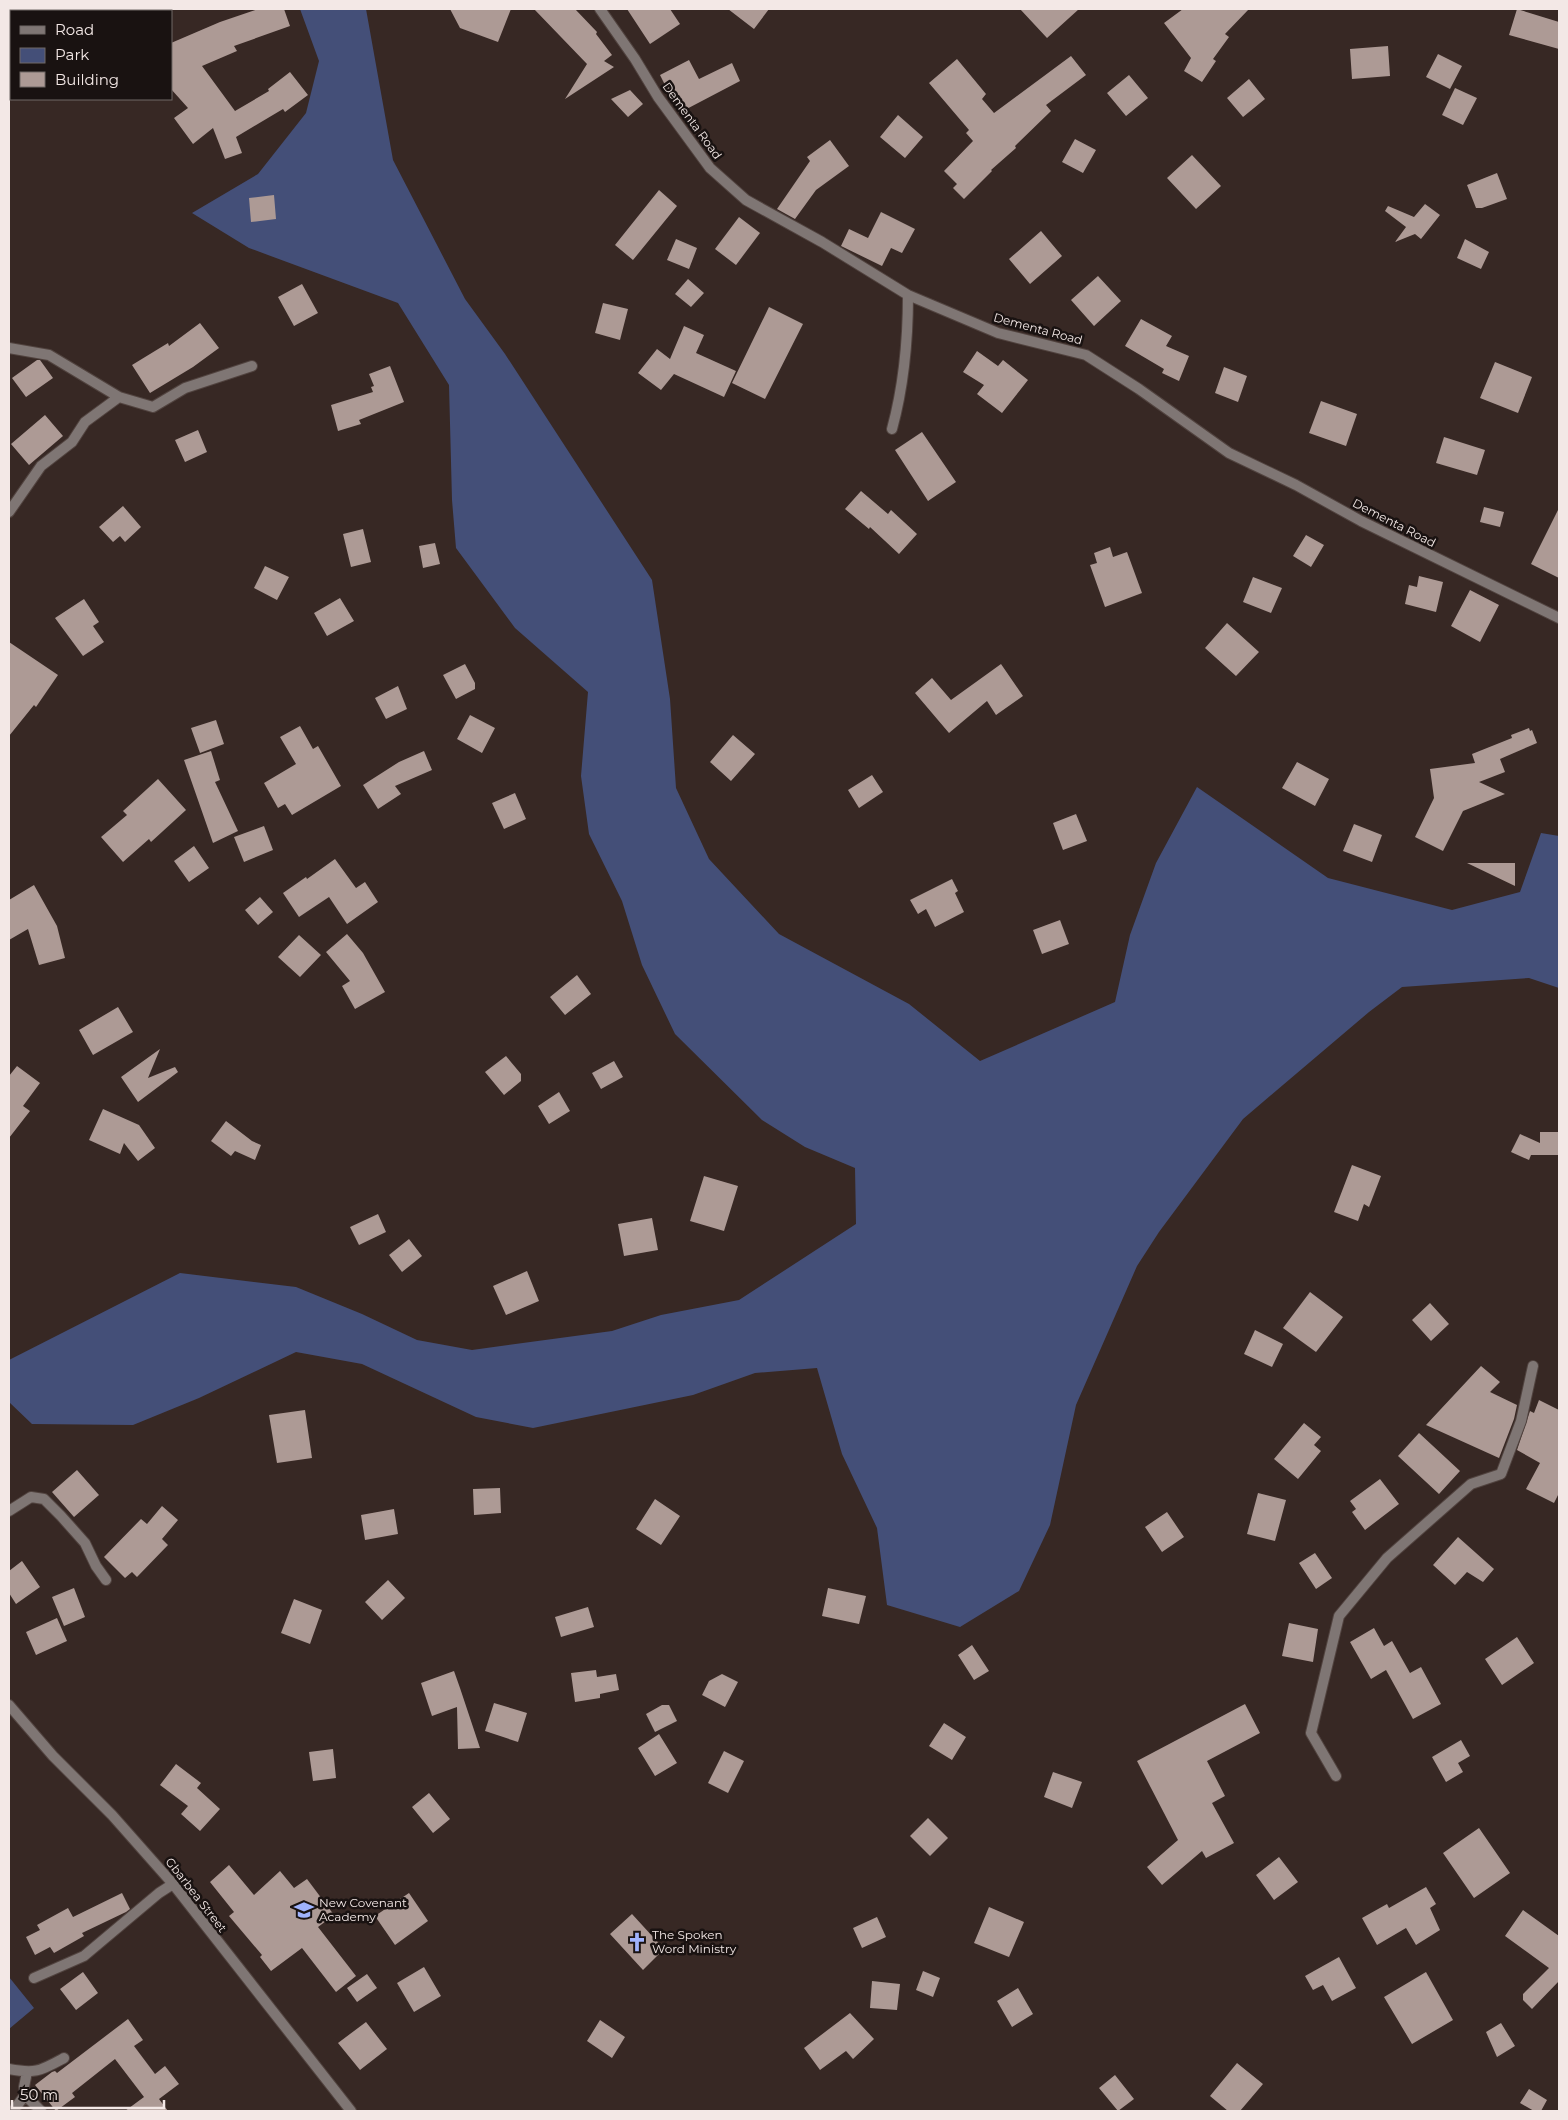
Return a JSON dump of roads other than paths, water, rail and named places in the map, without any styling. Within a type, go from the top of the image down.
[{"type":"street","name":"Dementa Road","points":[[600,9],[635,59],[658,97],[710,168],[746,200],[822,242],[908,295],[998,333],[1086,355],[1139,389],[1229,453],[1559,618]]},
{"type":"street","points":[[892,429],[900,400],[908,339],[908,295]]},
{"type":"street","points":[[9,348],[49,355],[119,397],[153,407],[185,388],[252,366]]},
{"type":"street","points":[[9,512],[41,466],[72,442],[85,422],[119,397]]},
{"type":"street","points":[[1336,1776],[1311,1733],[1339,1616],[1387,1558],[1471,1484],[1501,1474],[1521,1421],[1533,1366]]},
{"type":"street","points":[[9,1511],[31,1497],[44,1499],[84,1543],[106,1580]]},
{"type":"street","name":"Gbarbea Street","points":[[9,1706],[53,1756],[112,1815],[173,1884],[351,2111]]},
{"type":"street","points":[[34,1978],[84,1956],[159,1893],[173,1884]]},
{"type":"street","points":[[9,2069],[28,2072],[40,2071],[64,2058]]},
{"type":"street","points":[[28,2072],[24,2087],[25,2095],[41,2111]]},
{"type":"street","points":[[13,2111],[25,2095]]},
{"type":"place","name":"New Covenant Academy","points":[[304,1910]]},
{"type":"place","name":"The Spoken Word Ministry","points":[[637,1942]]}]
